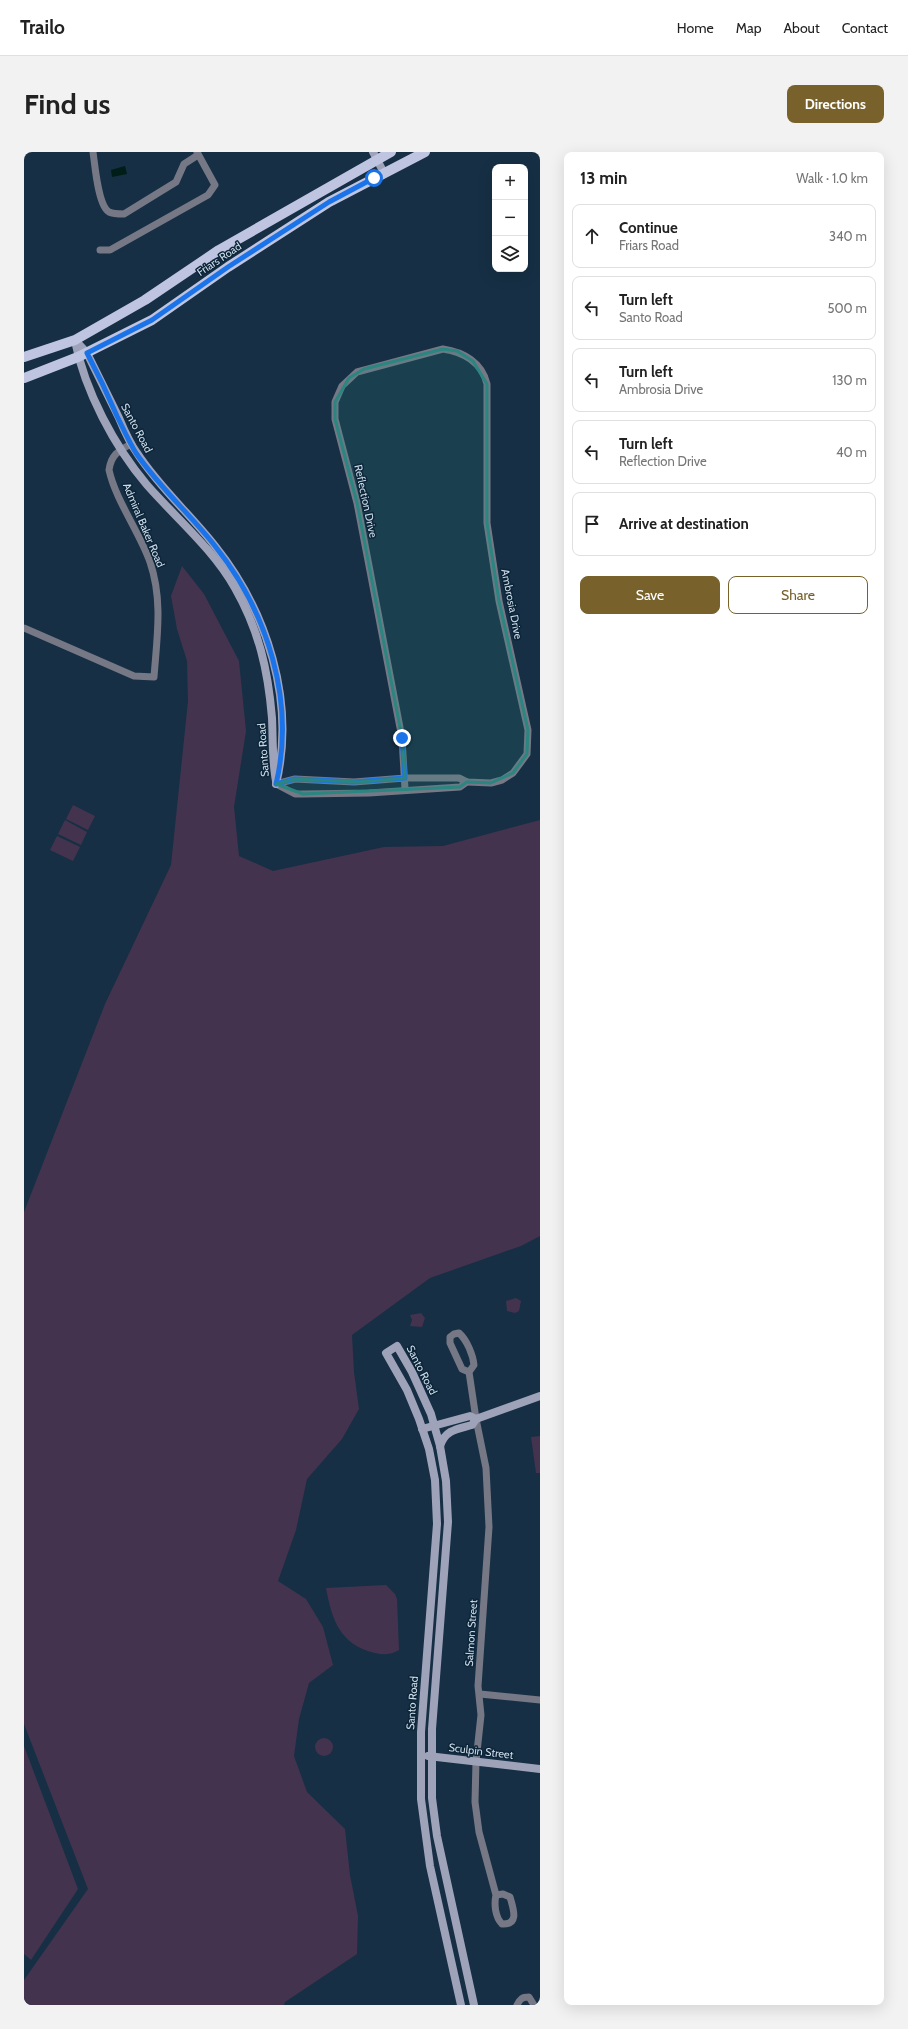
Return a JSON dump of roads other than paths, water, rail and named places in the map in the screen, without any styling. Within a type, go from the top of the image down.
[{"type":"main road","name":"Friars Road","points":[[24,357],[75,340],[145,300],[219,250],[375,156],[391,152]]},
{"type":"main road","name":"Friars Road","points":[[24,378],[83,355],[152,320],[228,267],[322,206],[425,152]]},
{"type":"street","points":[[93,152],[101,203],[109,212],[116,214],[124,214],[176,182],[184,164],[197,154],[215,185],[208,195],[110,250],[100,250]]},
{"type":"street","points":[[375,156],[384,173]]},
{"type":"street","name":"Santo Road","points":[[75,340],[130,444],[159,481],[215,546],[244,588],[263,629],[275,664],[281,701],[281,764],[276,784]]},
{"type":"street","name":"Reflection Drive","points":[[405,789],[402,738],[356,503],[335,419],[335,402],[342,386],[357,372],[443,349],[458,351],[473,361],[485,377],[487,384]]},
{"type":"street","name":"Santo Road","points":[[83,355],[100,411],[120,450],[147,484],[209,550],[235,588],[253,626],[266,665],[272,719],[272,762],[276,784]]},
{"type":"street","name":"Ambrosia Drive","points":[[276,784],[295,779],[354,782],[405,778],[459,778],[467,782],[491,783],[512,773],[527,754],[529,740],[499,601],[487,523],[487,384]]},
{"type":"street","name":"Admiral Baker Road","points":[[24,628],[134,676],[154,677],[159,614],[158,592],[150,562],[110,475],[110,459],[130,444]]},
{"type":"street","name":"Ambrosia Drive","points":[[276,784],[295,794],[303,794],[369,793],[405,789],[460,787],[467,782]]},
{"type":"street","name":"Salmon Street","points":[[469,1372],[462,1369],[450,1343],[450,1337],[454,1334],[459,1333],[463,1337],[473,1359],[474,1365],[469,1372],[476,1419],[486,1468],[489,1527],[478,1686],[481,1716],[476,1761],[475,1802],[479,1832],[496,1895]]},
{"type":"street","name":"Santo Road","points":[[461,2005],[430,1866],[420,1800],[420,1755],[437,1524],[435,1480],[429,1449],[407,1390],[386,1353],[397,1346],[417,1382],[434,1425],[440,1446],[446,1481],[448,1522],[433,1706],[431,1756],[434,1821],[473,2005]]},
{"type":"street","points":[[440,1446],[443,1438],[450,1430],[472,1425],[476,1419],[540,1396]]},
{"type":"street","points":[[422,1429],[470,1416],[476,1419]]},
{"type":"street","points":[[480,1694],[540,1700]]},
{"type":"street","name":"Sculpin Street","points":[[420,1755],[540,1769]]},
{"type":"street","points":[[517,2005],[523,1997],[529,1996],[534,2005]]}]
